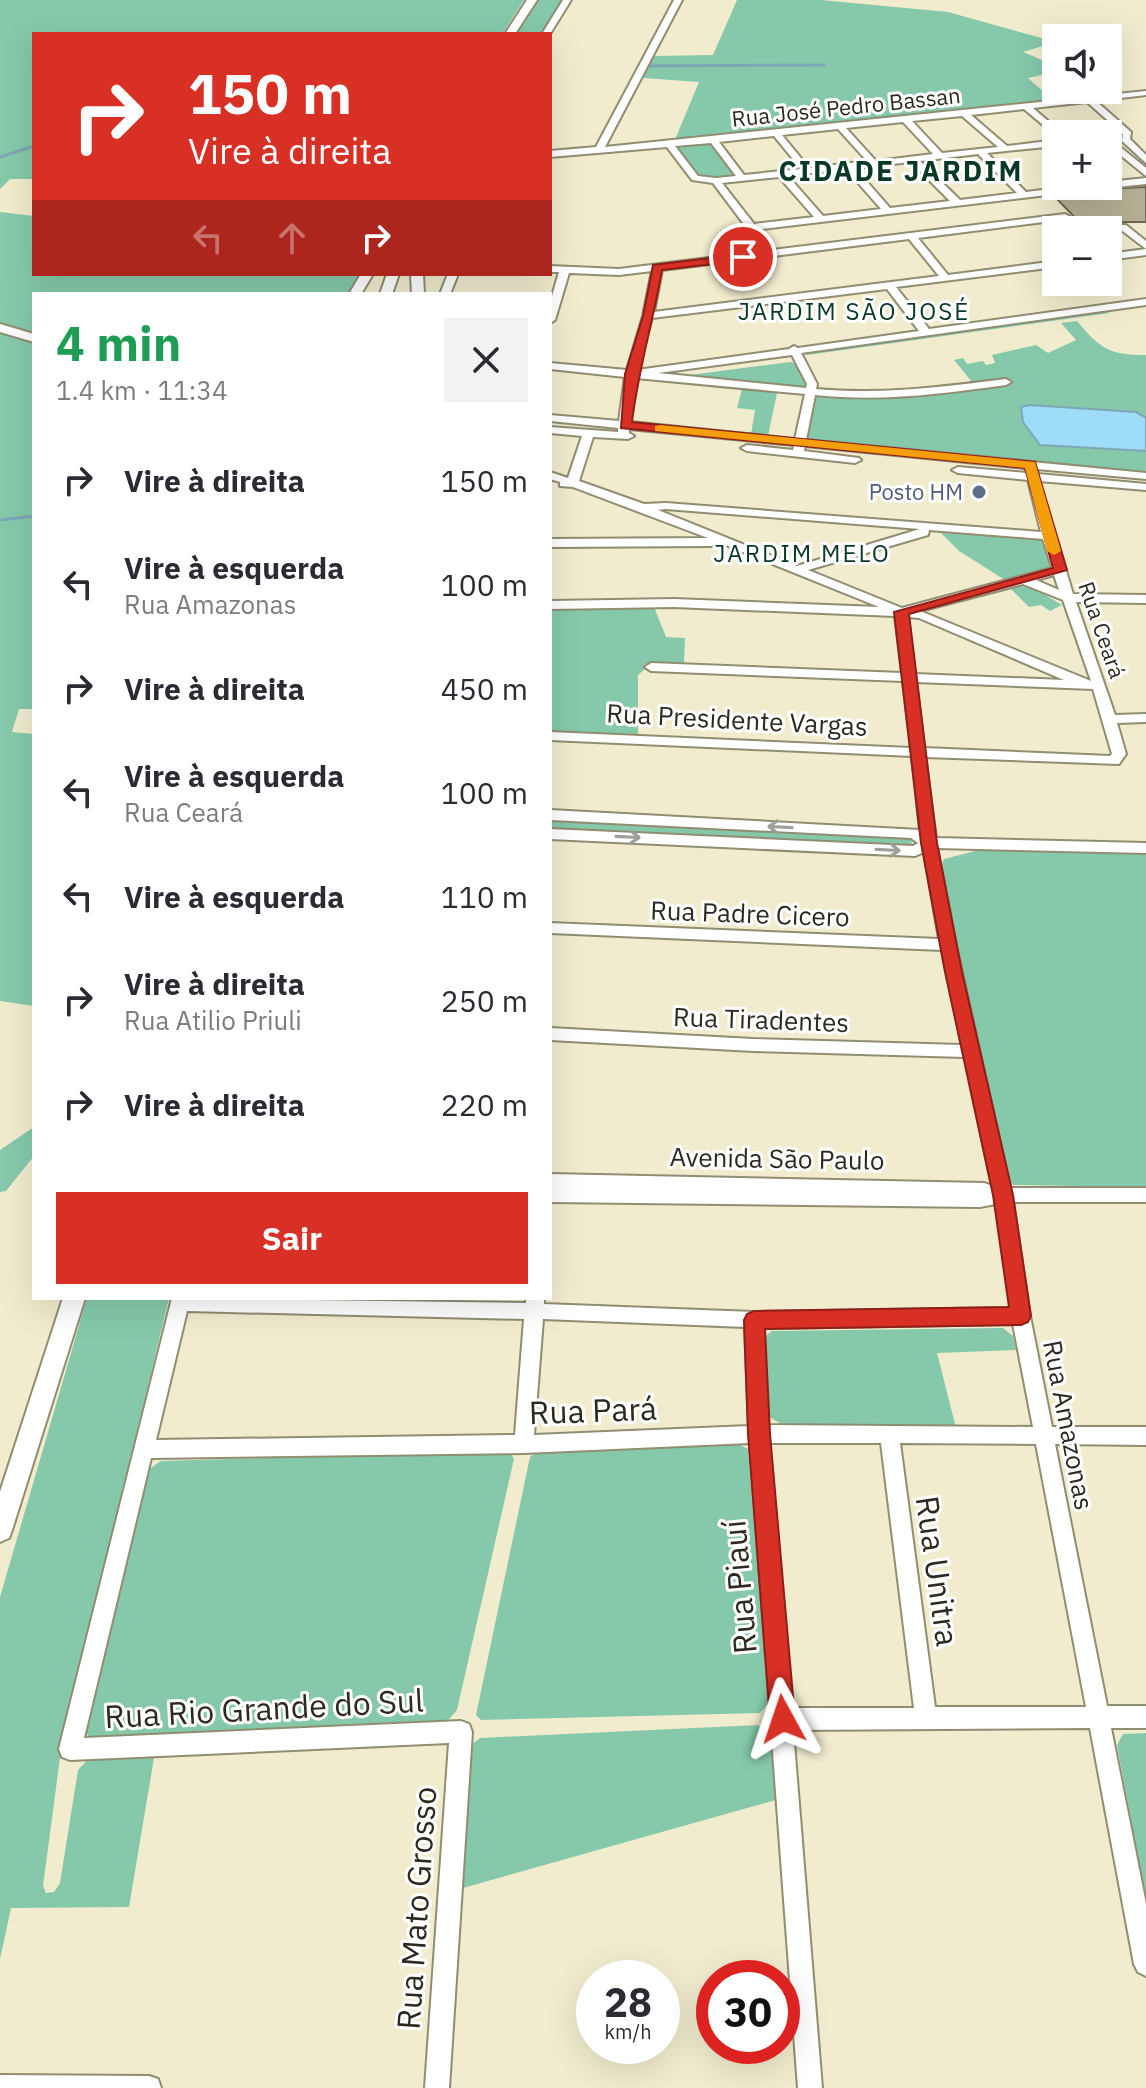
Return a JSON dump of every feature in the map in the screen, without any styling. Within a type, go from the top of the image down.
[{"type":"main road","points":[[511,32],[532,0]]},
{"type":"main road","points":[[0,328],[32,337]]},
{"type":"main road","points":[[0,1530],[73,1300]]},
{"type":"street","points":[[547,32],[567,0]]},
{"type":"street","points":[[598,151],[678,0]]},
{"type":"street","name":"Rua José Pedro Bassan","points":[[1122,96],[1146,93]]},
{"type":"street","name":"Rua José Pedro Bassan","points":[[552,154],[713,140],[1044,104]]},
{"type":"street","points":[[1095,104],[1133,134]]},
{"type":"street","points":[[1026,106],[1042,120]]},
{"type":"street","points":[[964,113],[1004,148]]},
{"type":"street","points":[[905,119],[940,156]]},
{"type":"street","points":[[840,126],[873,163]]},
{"type":"street","points":[[776,133],[807,171]]},
{"type":"street","points":[[1122,136],[1133,134]]},
{"type":"street","points":[[1133,134],[1125,139],[1146,161]]},
{"type":"street","points":[[713,140],[742,178]]},
{"type":"street","points":[[669,144],[695,178],[702,181],[1042,144]]},
{"type":"street","points":[[980,151],[1023,194]]},
{"type":"street","points":[[1122,151],[1146,173]]},
{"type":"street","points":[[913,159],[957,202]]},
{"type":"street","points":[[1135,163],[1146,161]]},
{"type":"street","points":[[848,166],[888,211]]},
{"type":"street","points":[[782,174],[821,219]]},
{"type":"street","points":[[716,181],[750,227],[791,237],[821,219],[1042,192]]},
{"type":"street","points":[[1122,184],[1146,181]]},
{"type":"street","points":[[552,269],[619,272],[657,268],[791,237],[912,237],[1042,220]]},
{"type":"street","points":[[1123,227],[1146,246]]},
{"type":"street","points":[[912,237],[946,278]]},
{"type":"street","points":[[1122,255],[1146,252]]},
{"type":"street","points":[[648,316],[1042,266]]},
{"type":"street","points":[[624,431],[631,374],[648,316],[657,268]]},
{"type":"street","points":[[552,313],[565,270]]},
{"type":"street","points":[[890,286],[925,331]]},
{"type":"street","points":[[631,374],[1116,310],[1146,302]]},
{"type":"street","points":[[654,377],[925,331],[1116,310],[1146,310]]},
{"type":"street","points":[[796,354],[812,384],[799,448]]},
{"type":"street","points":[[552,366],[856,396],[908,395],[1006,382]]},
{"type":"street","points":[[552,418],[624,431],[928,462],[1146,476]]},
{"type":"street","points":[[552,430],[588,434],[624,431]]},
{"type":"street","points":[[572,484],[588,434]]},
{"type":"street","points":[[1031,471],[1146,487]]},
{"type":"street","name":"Rua Ceará","points":[[1031,471],[1094,684],[1110,719],[1119,754],[1114,761]]},
{"type":"street","points":[[552,476],[641,507],[721,542],[799,569],[901,612],[1060,570]]},
{"type":"street","points":[[552,484],[572,484]]},
{"type":"street","points":[[641,507],[666,506],[1049,536]]},
{"type":"street","points":[[799,569],[934,529]]},
{"type":"street","points":[[552,543],[721,542]]},
{"type":"street","points":[[1025,580],[1069,598],[1146,599]]},
{"type":"street","points":[[552,605],[674,603],[922,615],[1094,684]]},
{"type":"street","name":"Rua Amazonas","points":[[901,612],[929,843],[1003,1195],[1021,1316],[1146,1964]]},
{"type":"street","points":[[651,667],[1094,684]]},
{"type":"street","points":[[1110,719],[1146,718]]},
{"type":"street","name":"Rua Presidente Vargas","points":[[552,736],[1114,761]]},
{"type":"street","points":[[552,815],[914,833],[929,843]]},
{"type":"street","points":[[552,834],[915,851],[929,843],[1146,848]]},
{"type":"street","name":"Rua Padre Cicero","points":[[552,928],[948,945]]},
{"type":"street","name":"Rua Tiradentes","points":[[552,1034],[753,1045],[971,1051]]},
{"type":"street","name":"Avenida São Paulo","points":[[552,1181],[979,1188],[1003,1195]]},
{"type":"street","name":"Avenida São Paulo","points":[[552,1195],[980,1200],[1003,1195],[1146,1195]]},
{"type":"street","points":[[144,1449],[181,1300],[534,1304],[754,1320],[1021,1316]]},
{"type":"street","points":[[524,1444],[534,1304]]},
{"type":"street","name":"Rua Piauí","points":[[754,1320],[759,1434],[810,2088]]},
{"type":"street","name":"Rua Pará","points":[[144,1449],[524,1444],[759,1434],[889,1433],[1045,1438],[1146,1436]]},
{"type":"street","name":"Rua Unitra","points":[[889,1433],[926,1717]]},
{"type":"street","name":"Rua Rio Grande do Sul","points":[[144,1449],[70,1749],[461,1732]]},
{"type":"street","points":[[783,1719],[1146,1717]]},
{"type":"street","name":"Rua Mato Grosso","points":[[437,2088],[461,1732]]},
{"type":"street","points":[[0,2087],[149,2088]]},
{"type":"green space","points":[[0,0],[524,0],[503,32],[32,32],[32,179],[10,179],[0,189]]},
{"type":"green space","points":[[538,0],[562,0],[543,32],[517,32]]},
{"type":"green space","points":[[737,0],[821,0],[948,12],[1042,38],[1042,46],[1023,52],[1042,60],[1042,75],[1028,78],[1042,90],[1042,102],[674,142],[699,82],[643,78],[654,56],[713,55]]},
{"type":"green space","points":[[712,143],[737,175],[700,177],[677,147]]},
{"type":"green space","points":[[0,212],[32,216],[32,276],[362,276],[352,292],[32,292],[32,331],[0,323]]},
{"type":"green space","points":[[1103,310],[1109,313],[807,355],[801,352]]},
{"type":"green space","points":[[1077,321],[1099,344],[1114,352],[1146,355],[1146,472],[928,454],[806,440],[804,437],[813,399],[817,397],[910,398],[1010,384],[1003,378],[972,382],[954,360],[963,358],[967,364],[983,361],[986,365],[995,363],[992,355],[1036,345],[1048,353],[1076,340],[1061,323]]},
{"type":"green space","points":[[0,332],[32,341],[32,709],[19,709],[12,732],[32,734],[32,1006],[0,1001]]},
{"type":"green space","points":[[790,362],[797,364],[808,385],[804,388],[682,376]]},
{"type":"green space","points":[[742,389],[777,393],[768,436],[751,434],[755,410],[737,408]]},
{"type":"green space","points":[[941,533],[1036,538],[1044,541],[1052,562],[1050,567],[1005,580],[959,551]]},
{"type":"green space","points":[[1032,587],[1062,605],[1050,611],[1041,605],[1029,607],[1011,589]]},
{"type":"green space","points":[[654,607],[666,637],[685,638],[684,664],[644,664],[644,670],[638,675],[638,736],[552,732],[552,608]]},
{"type":"green space","points":[[552,820],[905,836],[911,839],[912,845],[905,848],[552,831]]},
{"type":"green space","points":[[983,849],[1146,854],[1146,1187],[1013,1185],[1005,1177],[941,866],[944,859]]},
{"type":"green space","points":[[32,1128],[32,1158],[6,1191],[0,1192],[0,1150]]},
{"type":"green space","points":[[86,1300],[169,1300],[61,1750],[43,1886],[46,1893],[54,1892],[60,1883],[78,1770],[90,1757],[155,1752],[129,1907],[11,1908],[0,1959],[0,1597]]},
{"type":"green space","points":[[1003,1328],[1013,1336],[1016,1350],[937,1353],[956,1428],[786,1427],[768,1416],[764,1337],[772,1331]]},
{"type":"green space","points":[[733,1441],[748,1449],[769,1702],[760,1713],[481,1720],[476,1715],[530,1457],[537,1452]]},
{"type":"green space","points":[[509,1451],[514,1459],[457,1710],[444,1725],[93,1739],[84,1732],[145,1472],[161,1461]]},
{"type":"green space","points":[[758,1725],[771,1739],[776,1800],[463,1888],[471,1745],[480,1738]]},
{"type":"green space","points":[[1146,1733],[1146,1900],[1117,1745],[1123,1734]]},
{"type":"water","points":[[1021,407],[1136,412],[1146,418],[1146,451],[1040,445],[1023,422]]},
{"type":"building","points":[[1146,187],[1146,222],[1122,222],[1122,216],[1073,216],[1058,200],[1122,200],[1122,188]]},
{"type":"waterway","points":[[645,66],[824,65]]},
{"type":"waterway","points":[[0,157],[32,147]]},
{"type":"waterway","points":[[0,520],[32,516]]},
{"type":"slow traffic","points":[[660,429],[1030,465],[1054,551]]},
{"type":"place","name":"Posto HM","points":[[979,492]]},
{"type":"district","name":"CIDADE JARDIM","points":[[901,171]]},
{"type":"district","name":"JARDIM SÃO JOSÉ","points":[[854,312]]},
{"type":"district","name":"JARDIM MELO","points":[[802,554]]},
{"type":"route","points":[[743,257],[657,268],[648,316],[631,374],[625,426],[1030,465],[1060,570],[901,612],[929,843],[1003,1195],[1021,1316],[754,1320],[759,1434],[783,1719]]}]
